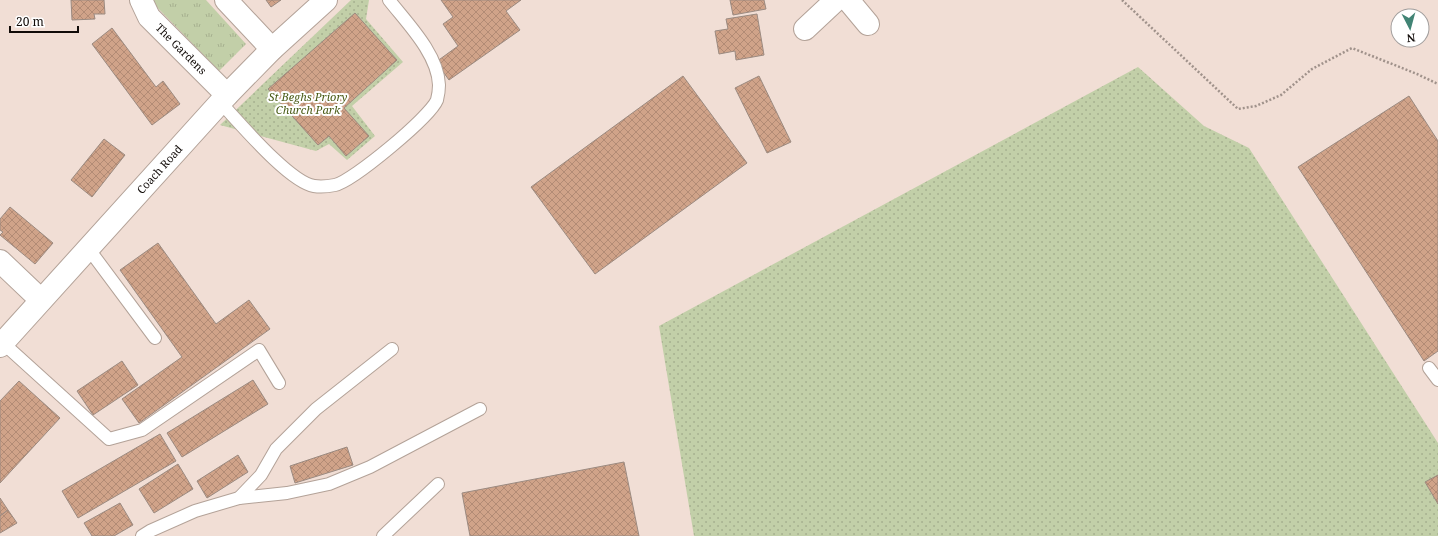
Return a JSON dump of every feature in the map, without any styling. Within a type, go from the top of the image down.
[{"type":"street","name":"The Gardens","points":[[141,0],[149,16],[223,98]]},
{"type":"street","points":[[226,0],[272,49]]},
{"type":"street","name":"Coach Road","points":[[1,344],[223,98],[272,49],[326,0]]},
{"type":"street","points":[[805,29],[836,0]]},
{"type":"street","points":[[848,0],[868,24]]},
{"type":"street","points":[[0,261],[41,300]]},
{"type":"lane","points":[[223,98],[264,150],[294,176],[314,186],[336,185],[353,176],[425,116],[437,100],[439,85],[432,58],[389,0]]},
{"type":"lane","points":[[88,248],[155,338]]},
{"type":"lane","points":[[1,344],[109,439],[142,430],[259,350],[280,383]]},
{"type":"lane","points":[[239,498],[261,475],[276,449],[316,409],[392,350]]},
{"type":"lane","points":[[1429,368],[1438,380]]},
{"type":"lane","points":[[142,536],[195,511],[239,498],[287,493],[329,484],[370,467],[480,409]]},
{"type":"lane","points":[[383,536],[438,484]]},
{"type":"path","points":[[1122,0],[1238,109],[1256,106],[1281,95],[1312,69],[1352,48],[1438,84]]},
{"type":"green space","points":[[150,0],[206,0],[246,44],[219,71]]},
{"type":"green space","name":"St Beghs Priory Church Park","points":[[351,0],[369,0],[366,19],[403,62],[352,106],[375,136],[347,160],[329,144],[316,151],[220,125]]},
{"type":"green space","points":[[1138,67],[1204,126],[1249,148],[1438,443],[1438,536],[694,536],[659,326]]},
{"type":"building","points":[[71,0],[104,0],[105,14],[94,14],[95,19],[72,20]]},
{"type":"building","points":[[266,0],[281,0],[271,7]]},
{"type":"building","points":[[441,0],[521,0],[506,11],[520,30],[449,80],[436,62],[458,46],[443,24],[453,17]]},
{"type":"building","points":[[730,0],[764,0],[766,9],[733,15]]},
{"type":"building","name":"St Beghs Priory Church Park","points":[[355,13],[397,60],[344,108],[369,136],[346,156],[329,136],[318,145],[268,89]]},
{"type":"building","points":[[757,14],[764,55],[736,60],[735,51],[719,54],[715,31],[728,29],[726,19]]},
{"type":"building","points":[[112,28],[156,87],[163,81],[180,104],[152,125],[92,44]]},
{"type":"building","points":[[683,76],[747,163],[595,274],[531,187]]},
{"type":"building","points":[[759,76],[791,142],[767,153],[735,88]]},
{"type":"building","points":[[1409,96],[1438,141],[1438,351],[1424,361],[1298,167]]},
{"type":"building","points":[[104,139],[125,155],[92,197],[71,180]]},
{"type":"building","points":[[10,207],[53,243],[35,264],[0,235],[3,232],[0,230],[0,219]]},
{"type":"building","points":[[158,243],[216,324],[249,300],[270,329],[139,423],[122,399],[182,357],[120,270]]},
{"type":"building","points":[[122,361],[138,385],[93,415],[77,391]]},
{"type":"building","points":[[253,380],[268,404],[182,457],[167,433]]},
{"type":"building","points":[[19,381],[60,418],[0,483],[0,401]]},
{"type":"building","points":[[160,434],[176,461],[78,518],[62,491]]},
{"type":"building","points":[[347,447],[353,465],[295,483],[290,466]]},
{"type":"building","points":[[238,455],[248,472],[207,498],[197,481]]},
{"type":"building","points":[[624,462],[639,536],[470,536],[462,493]]},
{"type":"building","points":[[178,464],[193,489],[154,513],[139,489]]},
{"type":"building","points":[[1438,475],[1438,504],[1425,482]]},
{"type":"building","points":[[0,498],[8,510],[0,516]]},
{"type":"building","points":[[120,503],[133,525],[114,536],[92,536],[84,523]]},
{"type":"building","points":[[8,510],[17,523],[0,533],[0,516]]}]
